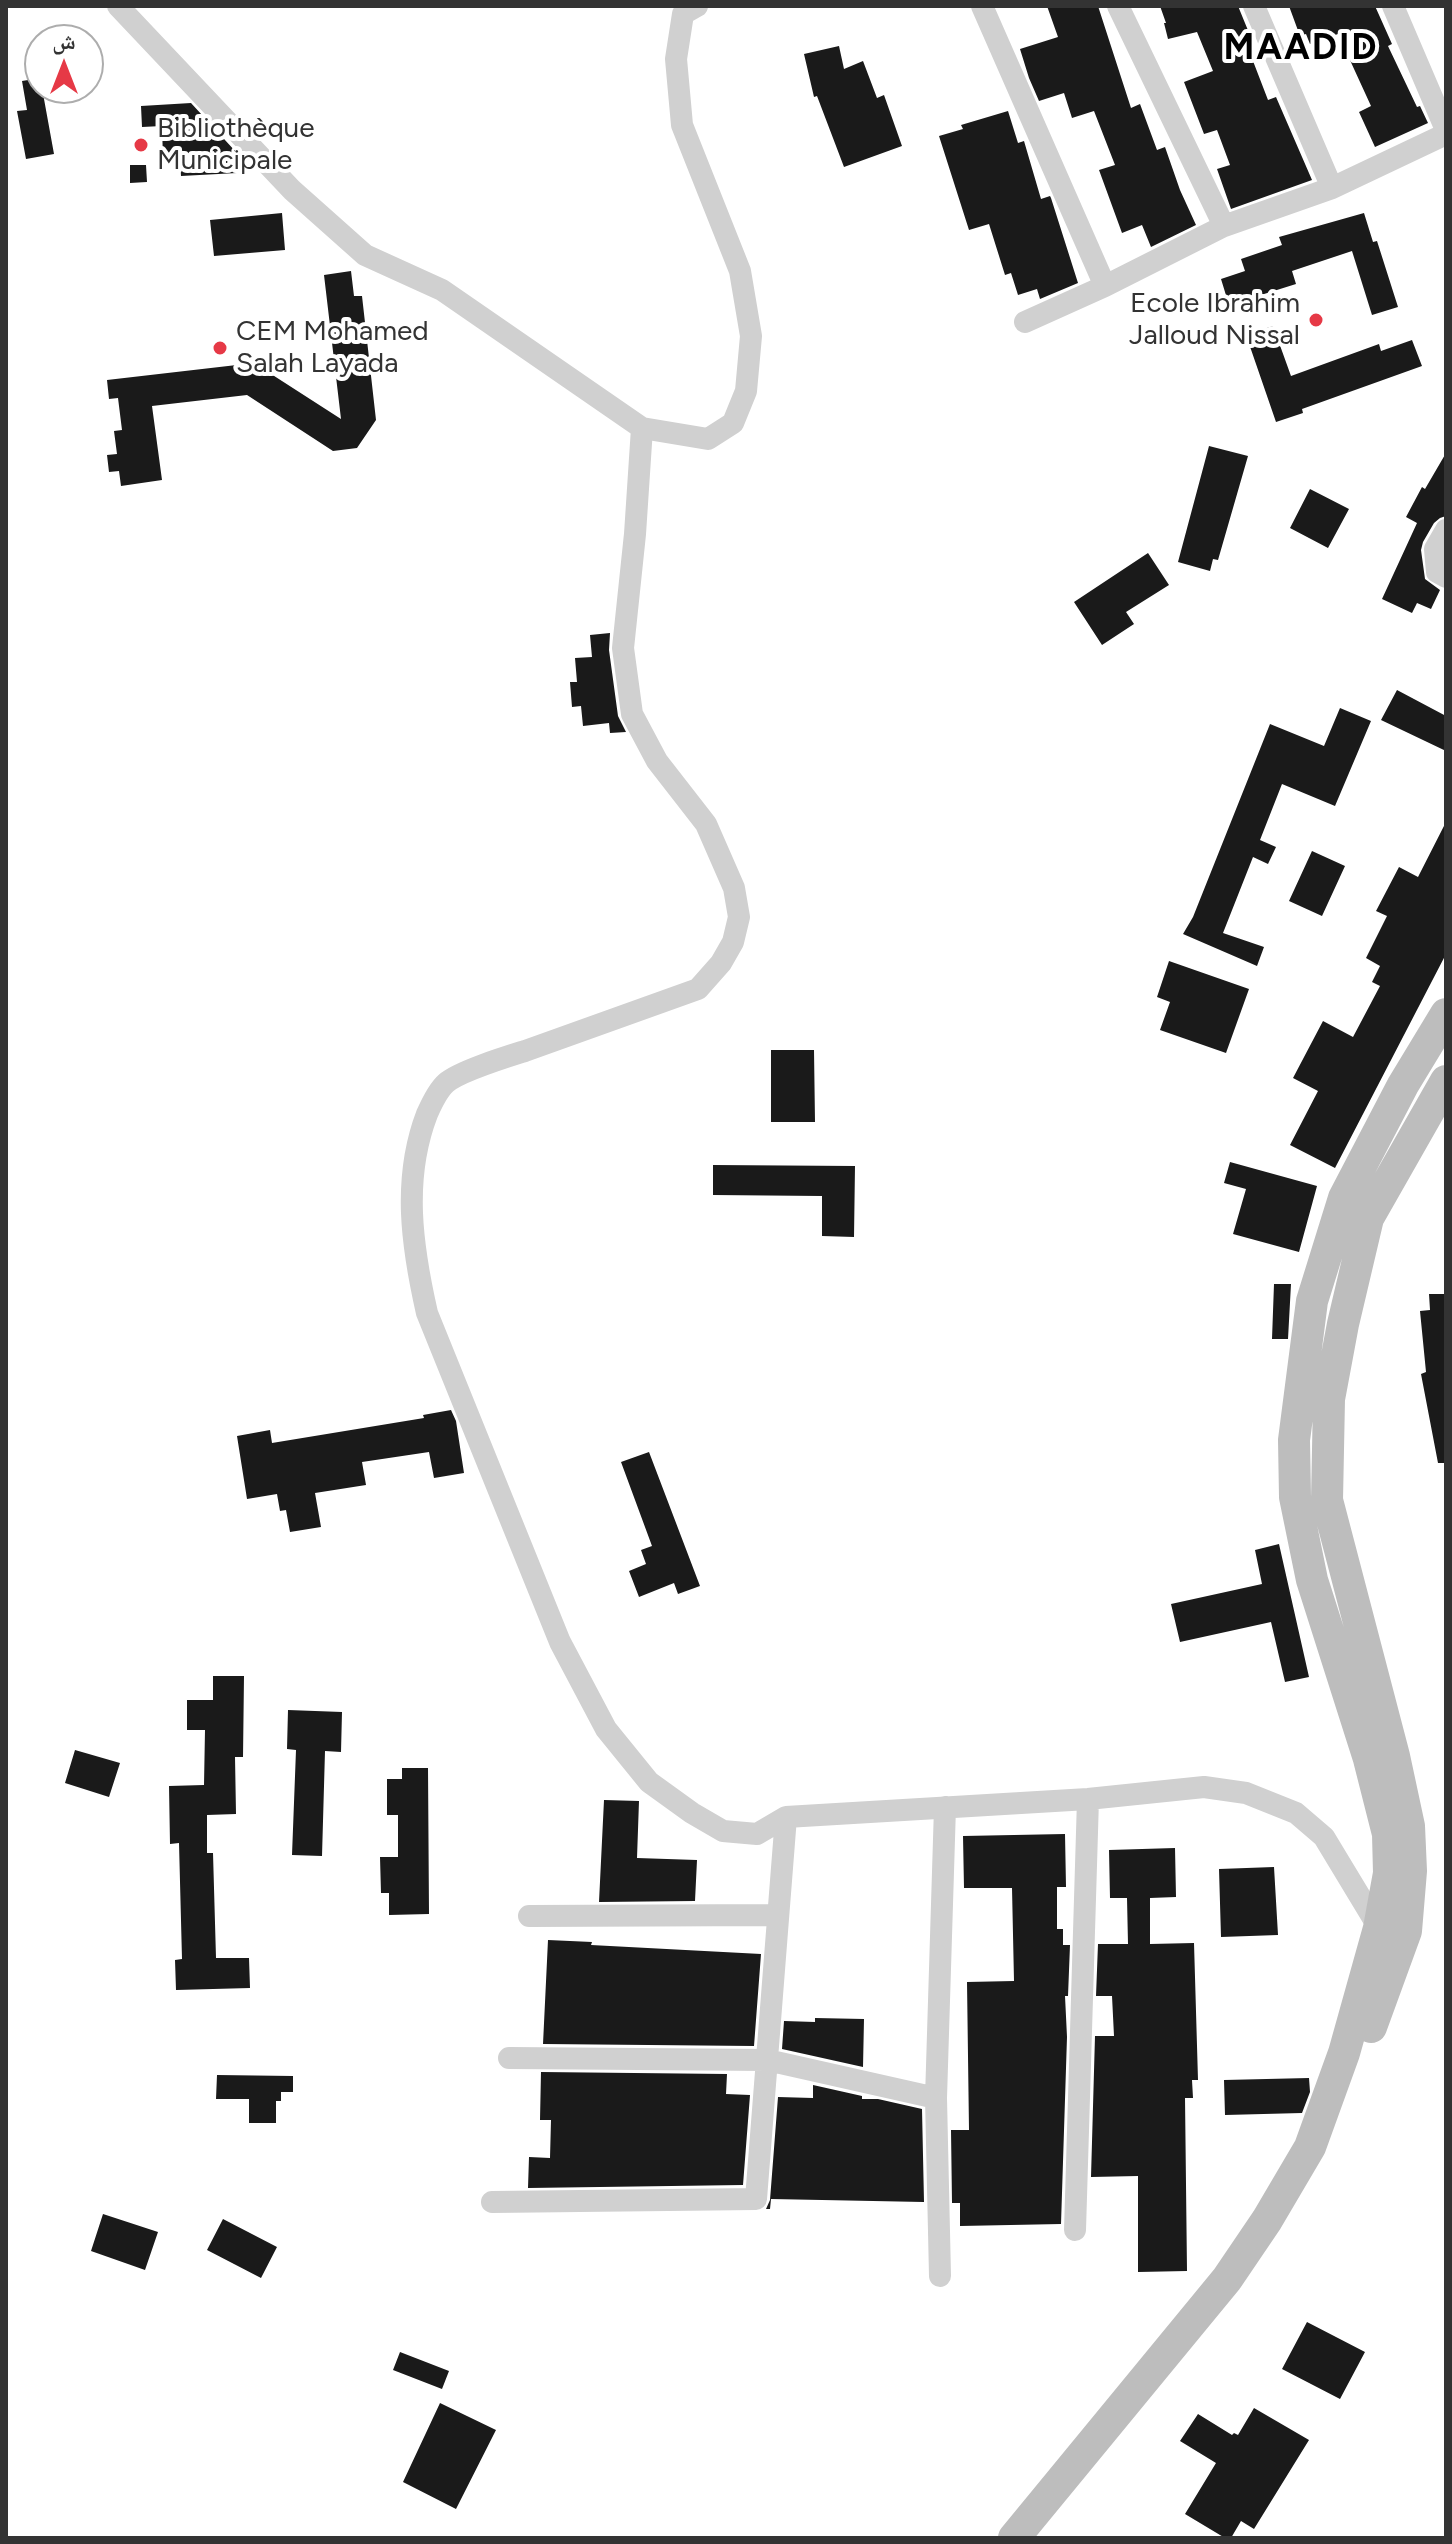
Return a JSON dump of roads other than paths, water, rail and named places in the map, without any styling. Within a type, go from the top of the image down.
[{"type":"main road","points":[[1014,2538],[1227,2279],[1275,2208],[1310,2147],[1344,2053],[1379,1928],[1389,1873],[1388,1834],[1369,1759],[1312,1580],[1295,1497],[1294,1440],[1312,1301],[1344,1198],[1403,1085],[1446,1014]]},
{"type":"main road","points":[[1031,2538],[1238,2288],[1279,2227],[1323,2154],[1406,1931],[1411,1871],[1409,1826],[1394,1756],[1327,1500],[1326,1446],[1329,1399],[1368,1218],[1441,1100]]},
{"type":"street","points":[[118,6],[292,190],[365,255],[442,290],[642,428],[708,439],[733,423],[746,391],[751,336],[740,271],[682,125],[676,59],[683,14],[697,6]]},
{"type":"street","points":[[982,6],[1105,286]]},
{"type":"street","points":[[1118,6],[1224,226]]},
{"type":"street","points":[[1254,6],[1332,188]]},
{"type":"street","points":[[1025,322],[1224,226],[1332,188],[1446,132],[1393,6]]},
{"type":"street","points":[[642,428],[623,648],[632,714],[657,761],[706,824],[734,888],[739,917],[733,942],[721,963],[698,989],[484,1065],[445,1083],[420,1132],[413,1162],[412,1229],[427,1313],[560,1642],[606,1729],[649,1782],[723,1831],[757,1834],[786,1817],[1088,1799],[1204,1787],[1246,1793],[1296,1813],[1324,1837],[1379,1928]]},
{"type":"street","points":[[1446,530],[1435,549],[1437,572],[1446,577]]},
{"type":"street","points":[[1403,1085],[1441,1100]]},
{"type":"street","points":[[1075,2230],[1088,1799]]},
{"type":"street","points":[[940,2276],[936,2098],[945,1807]]},
{"type":"street","points":[[492,2202],[756,2199],[786,1817]]},
{"type":"street","points":[[529,1916],[778,1915]]},
{"type":"street","points":[[509,2058],[767,2060],[936,2098]]},
{"type":"place","name":"Bibliothèque Municipale","points":[[141,145]]},
{"type":"place","name":"Ecole Ibrahim Jalloud Nissal","points":[[1316,320]]},
{"type":"place","name":"CEM Mohamed Salah Layada","points":[[220,348]]},
{"type":"district","name":"MAADID","points":[[1301,48]]}]
